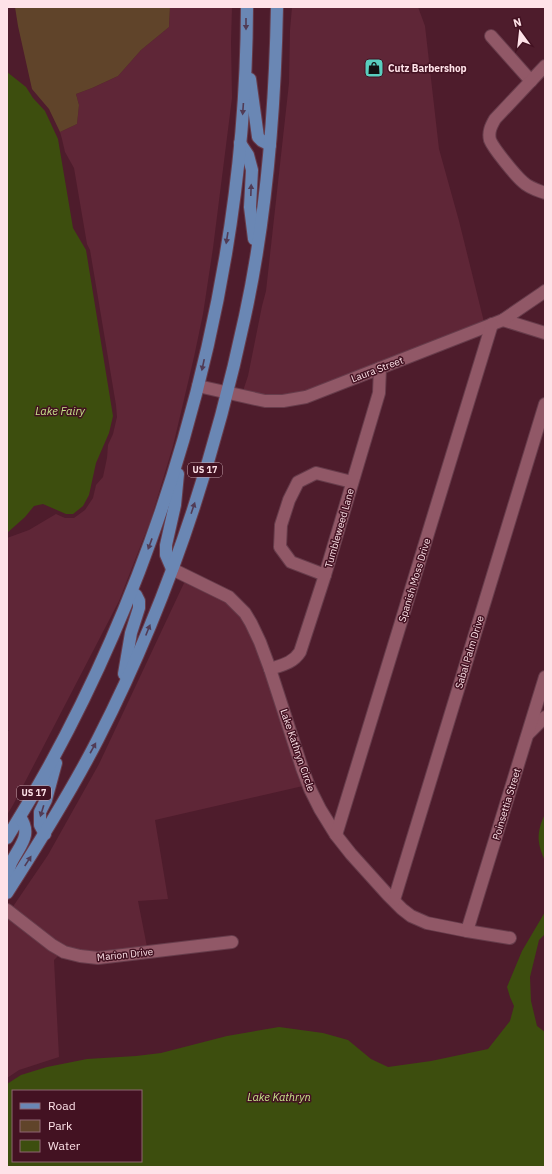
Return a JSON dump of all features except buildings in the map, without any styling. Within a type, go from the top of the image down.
[{"type":"main road","name":"US 17","points":[[7,838],[60,747],[132,592],[180,453],[198,386],[215,309],[233,202],[240,143],[246,56],[246,7]]},
{"type":"main road","points":[[269,7],[276,28]]},
{"type":"main road","name":"US 17","points":[[7,893],[45,834],[98,740],[121,693],[147,634],[197,498],[227,393],[245,316],[256,256],[270,145],[275,82],[277,7]]},
{"type":"main road","points":[[246,56],[258,137],[262,142],[270,145]]},
{"type":"main road","points":[[240,143],[248,155],[252,170],[250,207],[256,256]]},
{"type":"main road","points":[[172,569],[166,555],[166,545],[175,505],[180,453]]},
{"type":"main road","points":[[121,693],[131,633],[139,608],[139,600],[132,592]]},
{"type":"main road","points":[[45,834],[40,825],[40,812],[46,800],[60,747]]},
{"type":"main road","points":[[7,878],[11,864],[26,834],[25,824],[20,817]]},
{"type":"street","points":[[491,36],[531,81]]},
{"type":"street","points":[[545,66],[495,119],[490,129],[490,139],[495,149],[523,182],[535,190],[545,193]]},
{"type":"street","name":"Laura Street","points":[[198,386],[265,401],[282,401],[306,396],[497,322],[545,291]]},
{"type":"street","points":[[497,322],[545,333]]},
{"type":"street","name":"Spanish Moss Drive","points":[[336,834],[497,322]]},
{"type":"street","name":"Tumbleweed Lane","points":[[270,670],[290,662],[296,658],[300,652],[326,575],[379,393],[380,368]]},
{"type":"street","name":"Sabal Palm Drive","points":[[394,900],[545,404]]},
{"type":"street","points":[[326,575],[291,562],[280,547],[281,525],[289,500],[298,482],[316,473],[352,482]]},
{"type":"street","name":"Lake Kathryn Circle","points":[[172,569],[229,597],[238,604],[252,623],[270,670],[307,782],[320,809],[351,854],[402,909],[411,916],[427,923],[510,938]]},
{"type":"street","name":"Poinsettia Street","points":[[466,931],[545,677]]},
{"type":"street","points":[[528,734],[545,717]]},
{"type":"street","name":"Marion Drive","points":[[7,910],[52,945],[64,952],[80,956],[98,958],[232,942]]},
{"type":"shaded area","points":[[170,7],[232,7],[232,98],[203,314],[173,446],[151,519],[119,601],[7,815],[7,731],[9,731],[7,729],[7,538],[29,530],[56,514],[65,518],[74,518],[85,510],[93,498],[96,485],[103,477],[108,445],[113,434],[117,417],[90,250],[87,244],[74,168],[65,152],[60,132],[77,124],[79,105],[76,94],[118,76],[141,50],[169,27]]},
{"type":"shaded area","points":[[292,7],[418,7],[425,26],[439,149],[459,221],[484,322],[304,391],[282,396],[265,396],[243,391],[248,376],[266,291],[289,83]]},
{"type":"shaded area","points":[[185,581],[227,602],[242,616],[255,644],[303,786],[155,820],[168,899],[138,901],[147,947],[98,952],[80,951],[65,947],[12,908],[48,855],[99,764]]},
{"type":"shaded area","points":[[7,917],[57,953],[58,956],[54,960],[59,1057],[19,1070],[7,1078]]},
{"type":"green space","points":[[15,7],[170,7],[169,27],[141,50],[118,76],[76,94],[79,105],[77,124],[60,132],[49,109],[32,89]]},
{"type":"water","name":"Lake Fairy","points":[[7,72],[26,87],[33,98],[45,111],[58,139],[73,228],[86,250],[113,416],[109,433],[96,463],[89,495],[83,506],[73,514],[66,514],[43,504],[34,506],[25,517],[7,533]]},
{"type":"water","points":[[545,814],[545,861],[540,849],[539,832]]},
{"type":"water","name":"Lake Kathryn","points":[[545,912],[545,934],[539,940],[530,977],[531,1001],[537,1026],[545,1032],[545,1167],[7,1167],[7,1084],[21,1075],[47,1067],[87,1059],[161,1053],[227,1036],[279,1027],[323,1033],[348,1040],[371,1059],[388,1067],[431,1061],[488,1049],[510,1021],[514,1006],[507,987],[522,951]]},
{"type":"place","name":"Cutz Barbershop","points":[[374,68]]}]
